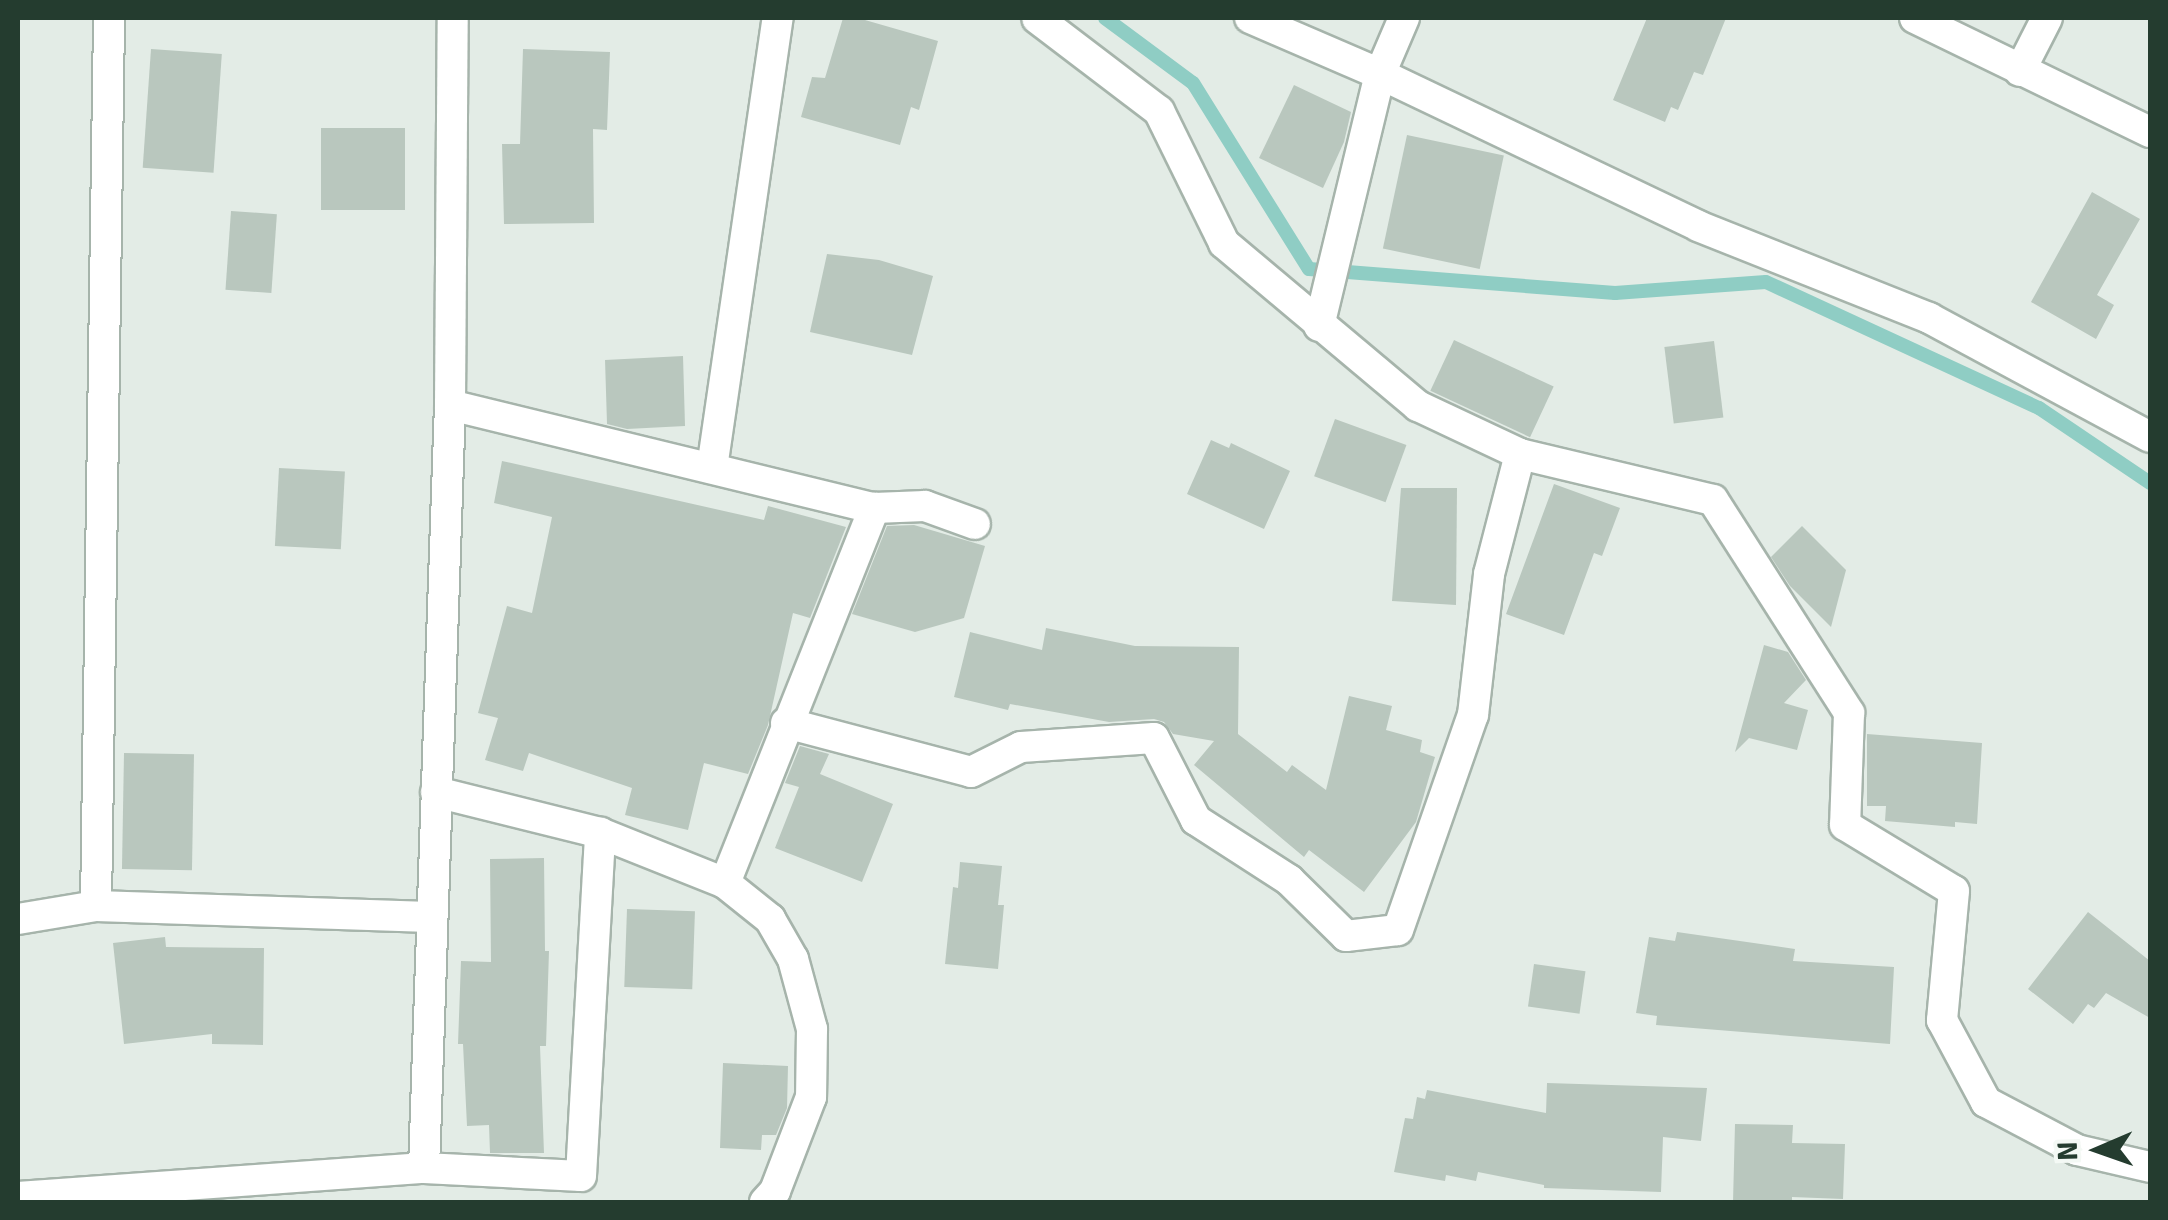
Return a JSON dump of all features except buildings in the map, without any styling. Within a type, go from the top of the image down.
[{"type":"street","points":[[96,906],[109,18]]},
{"type":"street","points":[[424,1168],[450,405],[453,18]]},
{"type":"street","points":[[712,468],[778,18]]},
{"type":"street","points":[[1037,18],[1159,112],[1224,242],[1323,312],[1418,406],[1520,454],[1713,500],[1849,713],[1845,825],[1954,891],[1942,1020],[1986,1102],[2078,1150],[2150,1168]]},
{"type":"street","points":[[1250,18],[1380,74],[1698,226],[1929,318],[2150,437]]},
{"type":"street","points":[[1323,312],[1380,74],[1404,18]]},
{"type":"street","points":[[1915,18],[2150,132]]},
{"type":"street","points":[[2020,71],[2047,18]]},
{"type":"street","points":[[450,405],[874,508],[924,506],[974,524]]},
{"type":"street","points":[[786,722],[972,772],[1022,747],[1154,738],[1196,820],[1288,880],[1346,936],[1398,930],[1473,715],[1489,574],[1520,454]]},
{"type":"street","points":[[726,883],[786,722],[874,508]]},
{"type":"street","points":[[436,792],[600,833],[726,883],[770,919],[793,959],[812,1029],[811,1097],[774,1192],[766,1202]]},
{"type":"street","points":[[18,1197],[424,1168],[580,1176],[600,833]]},
{"type":"street","points":[[18,919],[96,906],[430,916]]},
{"type":"waterway","points":[[1105,18],[1193,83],[1309,269],[1615,293],[1766,282],[2039,408],[2150,483]]}]
